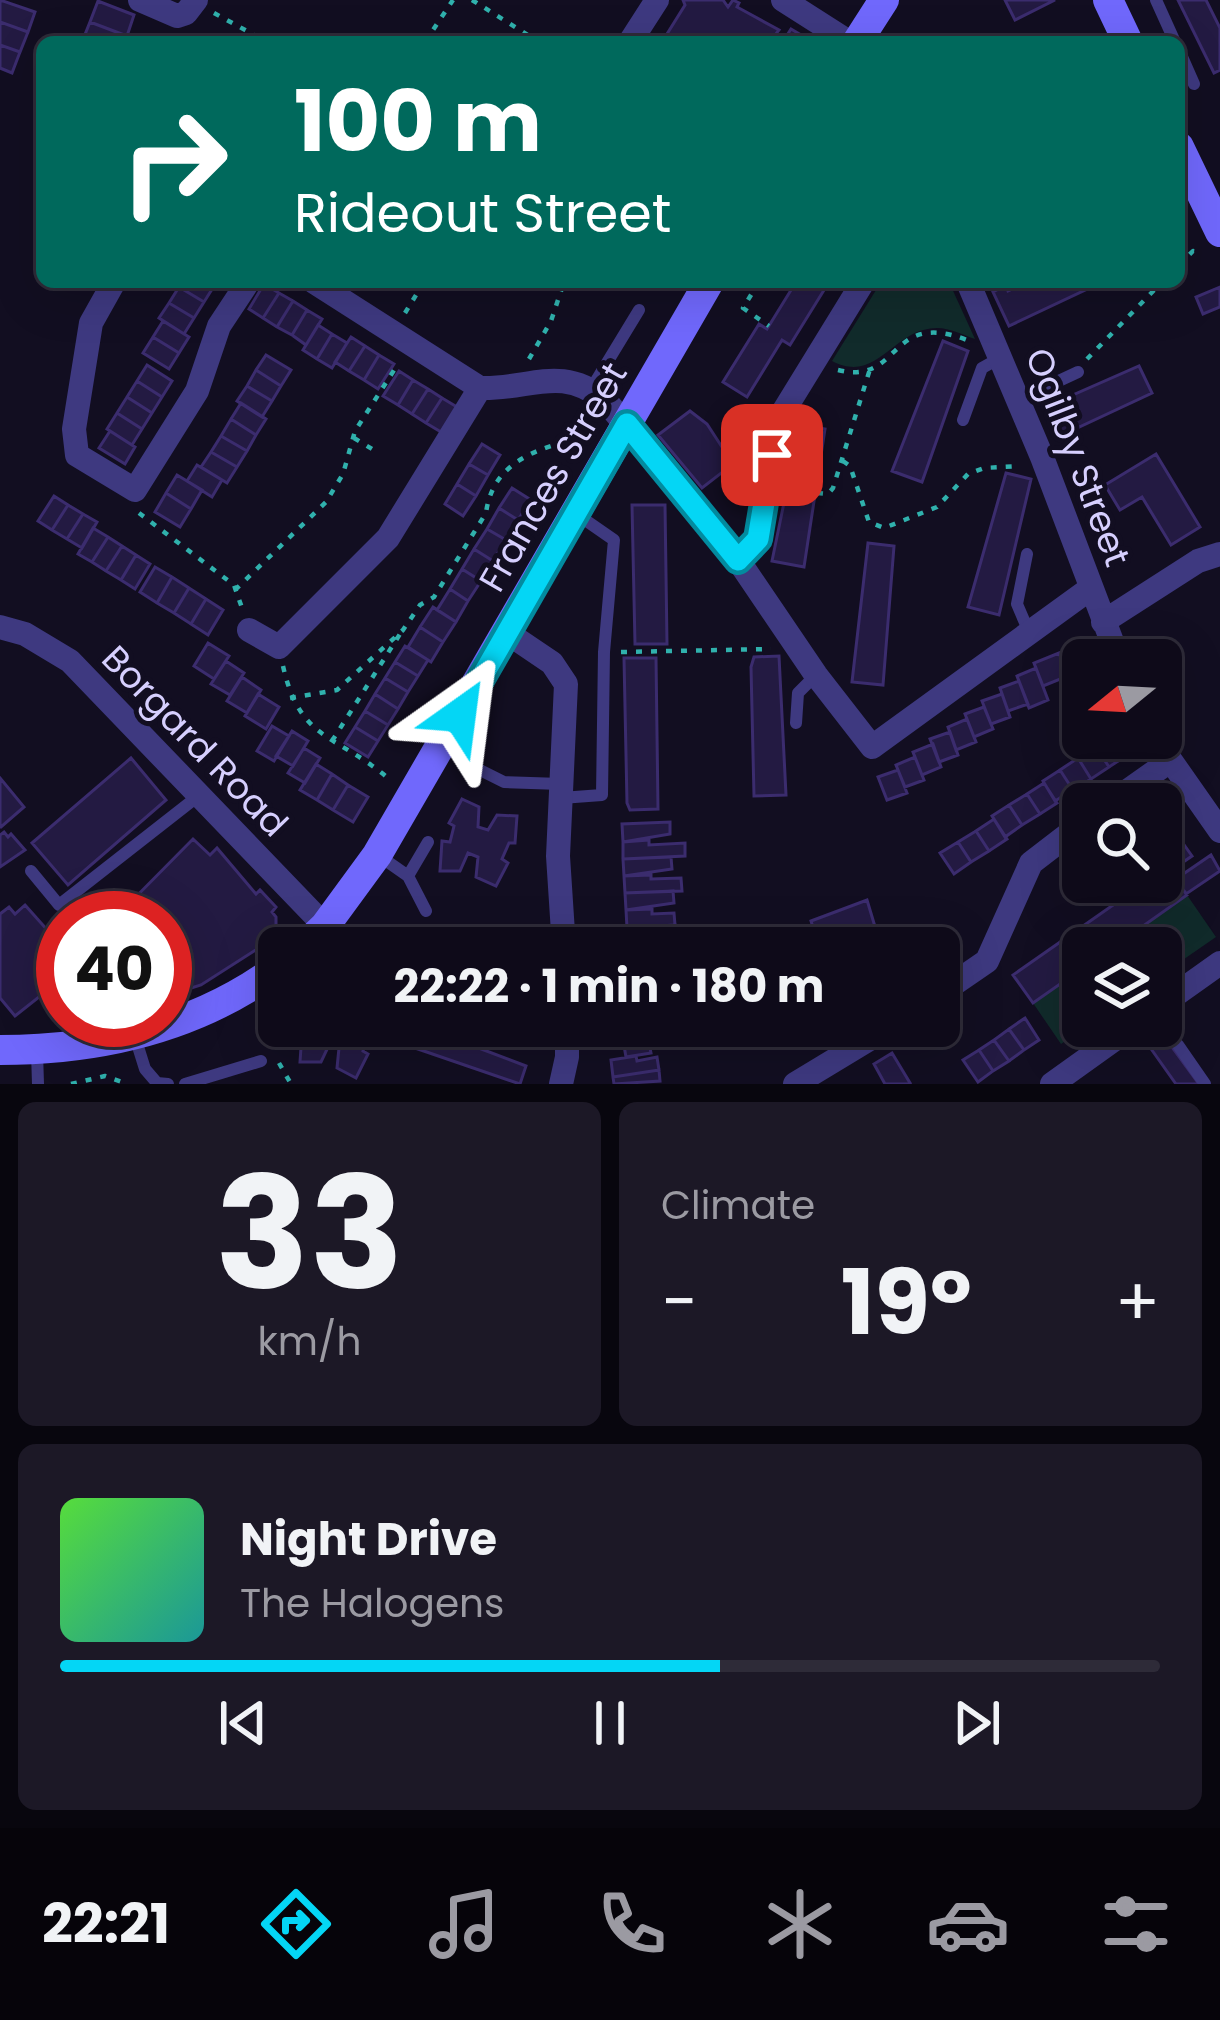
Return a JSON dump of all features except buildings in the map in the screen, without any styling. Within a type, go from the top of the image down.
[{"type":"street","points":[[140,0],[188,8],[171,36]]},
{"type":"street","points":[[634,36],[657,0]]},
{"type":"street","points":[[857,36],[884,0]]},
{"type":"street","points":[[1108,0],[1125,36]]},
{"type":"street","points":[[800,5],[844,36]]},
{"type":"street","points":[[1185,163],[1214,241]]},
{"type":"street","points":[[111,288],[92,323],[74,430],[77,455],[135,490],[197,391],[219,326],[244,288]]},
{"type":"street","points":[[323,288],[480,388],[547,378],[591,388],[627,424],[738,560],[872,747],[1090,588]]},
{"type":"street","name":"Frances Street","points":[[327,927],[377,855],[509,634],[706,288]]},
{"type":"street","points":[[738,560],[758,539],[780,417],[859,288]]},
{"type":"street","name":"Ogilby Street","points":[[974,288],[996,360],[1042,457],[1110,639]]},
{"type":"street","points":[[249,630],[279,647],[388,538],[480,388]]},
{"type":"street","points":[[1103,622],[1198,561],[1220,554]]},
{"type":"street","name":"Borgard Road","points":[[0,626],[25,634],[70,661],[197,797],[309,927]]},
{"type":"street","points":[[509,634],[551,663],[566,684],[558,856],[563,927]]},
{"type":"street","points":[[1139,783],[1170,761],[1220,831]]},
{"type":"street","points":[[960,980],[987,961],[1031,863],[1062,839]]},
{"type":"street","points":[[1182,990],[1220,963]]},
{"type":"street","points":[[192,1017],[258,981]]},
{"type":"street","points":[[0,1050],[59,1047]]},
{"type":"street","points":[[561,1084],[565,1047]]},
{"type":"street","points":[[794,1084],[855,1047]]},
{"type":"street","points":[[1052,1084],[1103,1047]]},
{"type":"lane","points":[[1156,0],[1172,36]]},
{"type":"lane","points":[[1185,63],[1195,84]]},
{"type":"lane","points":[[591,388],[639,310]]},
{"type":"lane","points":[[963,420],[982,368],[996,360]]},
{"type":"lane","points":[[1018,400],[1078,371]]},
{"type":"lane","points":[[480,770],[504,782],[602,795],[604,652],[614,540],[578,515]]},
{"type":"lane","points":[[1027,554],[1017,604],[1029,632]]},
{"type":"lane","points":[[796,724],[798,693],[816,675]]},
{"type":"lane","points":[[32,871],[59,905],[197,797]]},
{"type":"lane","points":[[408,876],[428,842]]},
{"type":"lane","points":[[377,855],[408,876],[426,911]]},
{"type":"lane","points":[[138,1047],[145,1069],[157,1083],[168,1084]]},
{"type":"lane","points":[[1179,1047],[1205,1084]]},
{"type":"lane","points":[[38,1050],[38,1084]]},
{"type":"lane","points":[[185,1084],[261,1061]]},
{"type":"path","points":[[429,36],[453,0]]},
{"type":"path","points":[[472,0],[529,36]]},
{"type":"path","points":[[188,8],[253,36]]},
{"type":"path","points":[[1185,259],[1214,241]]},
{"type":"path","points":[[235,590],[326,502],[343,474],[354,438],[403,339],[422,288]]},
{"type":"path","points":[[515,385],[551,320],[562,288]]},
{"type":"path","points":[[755,288],[743,308],[769,326]]},
{"type":"path","points":[[1078,371],[1156,288]]},
{"type":"path","points":[[817,493],[828,494],[833,488],[870,370],[911,337],[942,331],[986,348],[996,360]]},
{"type":"path","points":[[817,357],[842,371],[870,370]]},
{"type":"path","points":[[354,438],[377,452]]},
{"type":"path","points":[[332,741],[420,605],[434,598],[486,513],[488,497],[518,457],[551,446],[599,478]]},
{"type":"path","points":[[843,461],[850,466],[869,522],[884,528],[927,514],[968,474],[984,468],[1013,469],[1042,457]]},
{"type":"path","points":[[135,490],[140,518],[235,590],[249,630]]},
{"type":"path","points":[[290,698],[337,690],[403,630]]},
{"type":"path","points":[[279,647],[290,698],[307,724],[385,775],[409,801]]},
{"type":"path","points":[[604,652],[780,649]]},
{"type":"path","points":[[272,1047],[291,1084]]},
{"type":"path","points":[[71,1084],[105,1076],[128,1084]]},
{"type":"green space","points":[[877,288],[952,288],[975,339],[952,330],[922,330],[862,366],[832,361]]},
{"type":"green space","points":[[1187,895],[1216,937],[1182,960],[1182,927],[1141,927],[1182,903]]},
{"type":"green space","points":[[1062,983],[1062,1043],[1061,1044],[1033,1003]]},
{"type":"route","points":[[460,715],[627,424],[738,560],[758,539],[772,455]]}]
